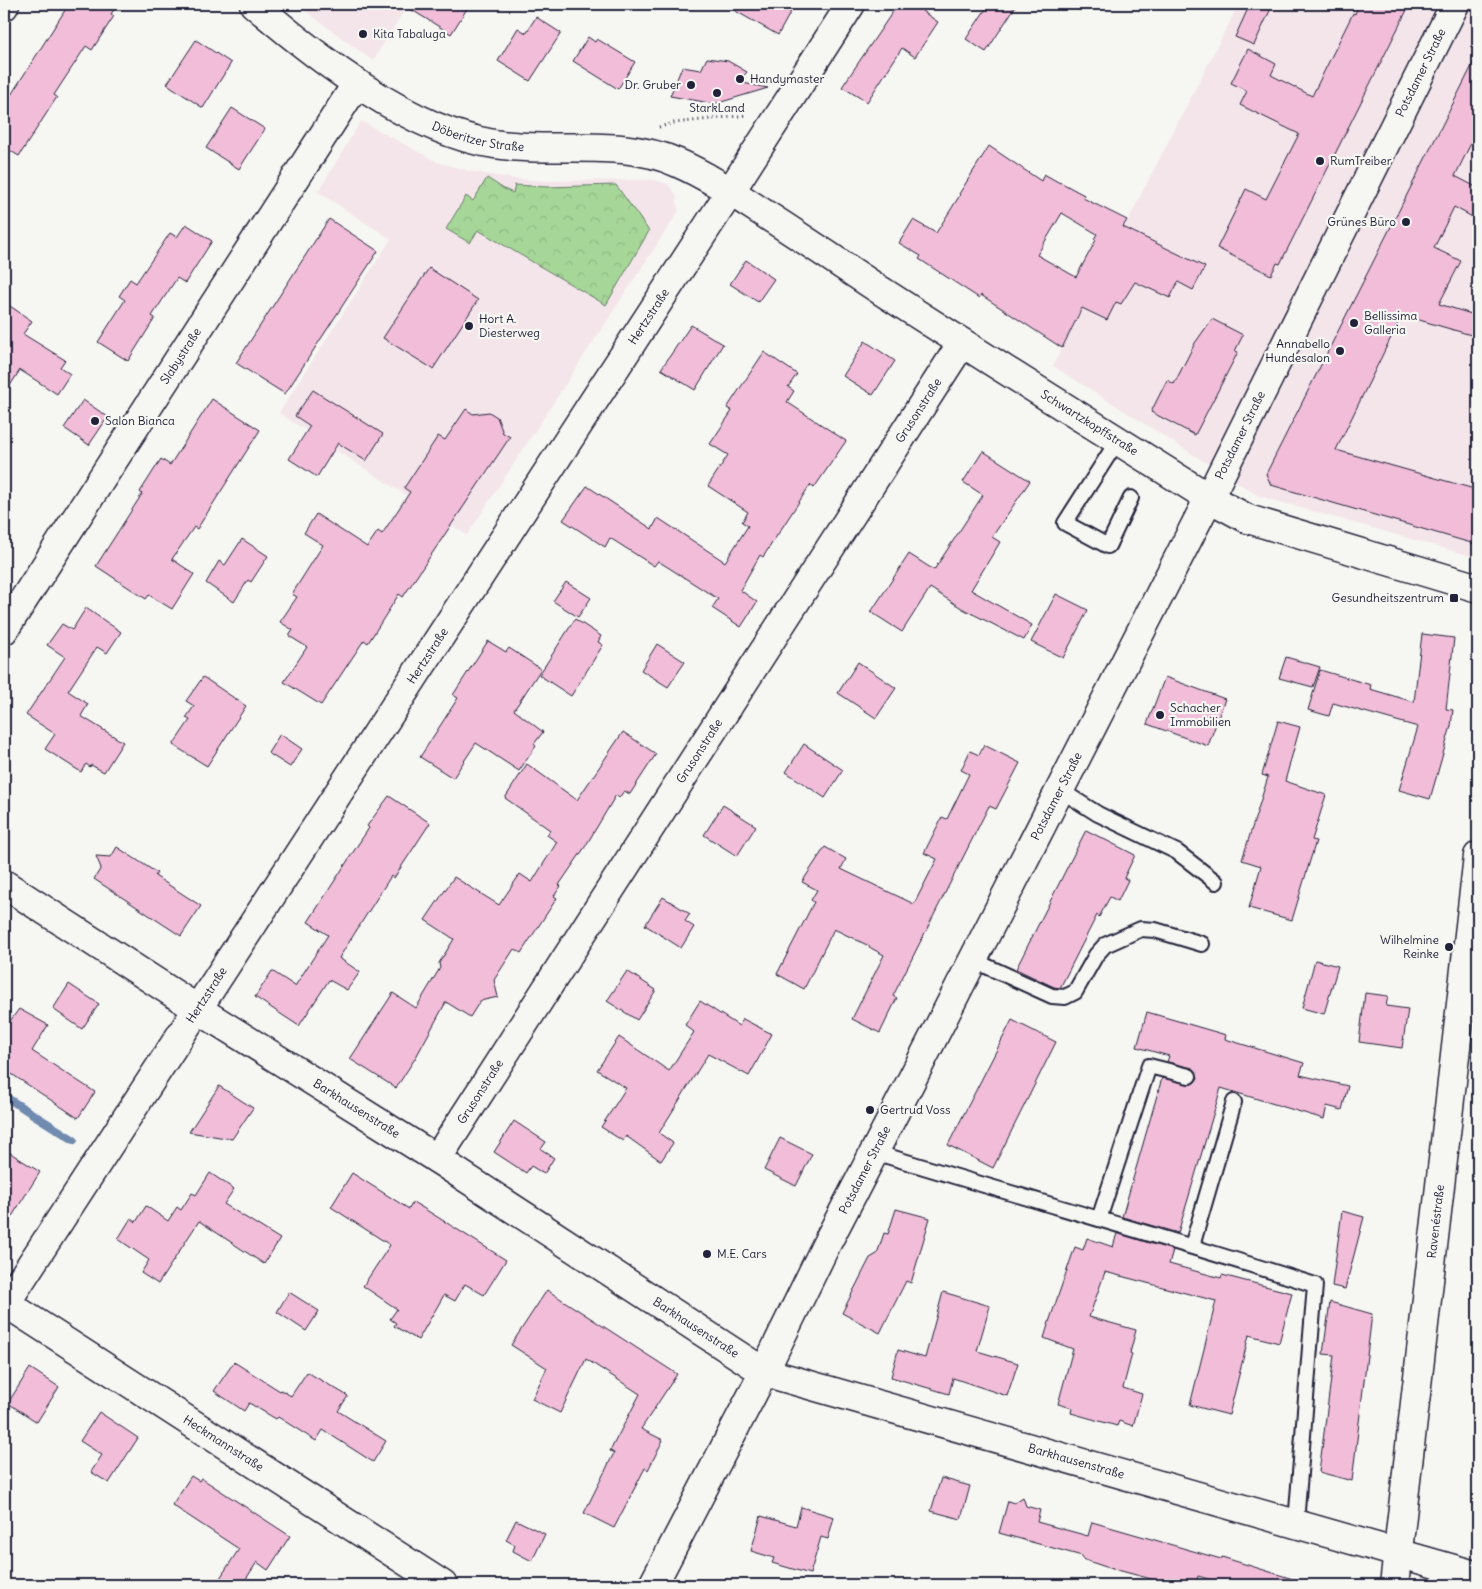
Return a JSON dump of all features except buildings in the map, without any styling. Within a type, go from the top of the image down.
[{"type":"street","name":"Döberitzer Straße","points":[[254,4],[291,35],[357,83],[398,108],[454,134],[494,144],[638,150],[678,163],[730,192]]},
{"type":"street","name":"Hertzstraße","points":[[4,1304],[851,4]]},
{"type":"street","name":"Potsdamer Straße","points":[[653,1585],[764,1372],[827,1243],[974,960],[1209,498],[1455,4]]},
{"type":"street","name":"Slabystraße","points":[[4,630],[357,83]]},
{"type":"street","name":"Schwartzkopffstraße","points":[[730,192],[962,343],[1209,498],[1248,520],[1478,588]]},
{"type":"street","name":"Grusonstraße","points":[[437,1159],[962,343]]},
{"type":"street","name":"Ravenéstraße","points":[[1394,1585],[1478,856]]},
{"type":"street","name":"Barkhausenstraße","points":[[4,884],[196,1008],[437,1159],[764,1372],[1478,1576]]},
{"type":"street","name":"Heckmannstraße","points":[[4,1304],[444,1585]]},
{"type":"lane","points":[[1118,440],[1064,523],[1108,546],[1132,498]]},
{"type":"lane","points":[[1060,790],[1098,814],[1176,852],[1216,882]]},
{"type":"lane","points":[[974,960],[1052,996],[1065,997],[1075,992],[1096,955],[1105,945],[1141,929],[1155,930],[1202,944]]},
{"type":"lane","points":[[1099,1220],[1149,1066],[1190,1076]]},
{"type":"lane","points":[[1192,1246],[1234,1102]]},
{"type":"lane","points":[[874,1152],[1192,1246],[1316,1285],[1296,1523]]},
{"type":"path","points":[[658,127],[674,123],[750,115]]},
{"type":"shaded area","name":"Kita Tabaluga","points":[[296,4],[408,4],[373,61]]},
{"type":"shaded area","points":[[1239,4],[1478,4],[1478,558],[1259,496],[1053,366]]},
{"type":"shaded area","name":"Hort A. Diesterweg","points":[[361,121],[437,162],[469,171],[514,179],[548,181],[653,180],[668,184],[676,195],[678,212],[467,535],[279,413],[391,239],[318,192]]},
{"type":"green space","points":[[487,178],[513,193],[515,185],[547,187],[616,185],[649,231],[606,305],[478,230],[470,243],[446,229],[466,196],[473,201]]},
{"type":"waterway","points":[[4,1096],[74,1140]]},
{"type":"place","name":"Kita Tabaluga","points":[[363,34]]},
{"type":"place","name":"Handymaster","points":[[740,79]]},
{"type":"place","name":"Dr. Gruber","points":[[691,85]]},
{"type":"place","name":"StarkLand","points":[[717,93]]},
{"type":"place","name":"RumTreiber","points":[[1320,161]]},
{"type":"place","name":"Grünes Büro","points":[[1406,222]]},
{"type":"place","name":"Bellissima Galleria","points":[[1354,323]]},
{"type":"place","name":"Hort A. Diesterweg","points":[[469,326]]},
{"type":"place","name":"Annabello Hundesalon","points":[[1340,351]]},
{"type":"place","name":"Salon Bianca","points":[[95,421]]},
{"type":"place","name":"Gesundheitszentrum","points":[[1454,598]]},
{"type":"place","name":"Schacher Immobilien","points":[[1160,715]]},
{"type":"place","name":"Wilhelmine Reinke","points":[[1449,947]]},
{"type":"place","name":"Gertrud Voss","points":[[870,1110]]},
{"type":"place","name":"M.E. Cars","points":[[707,1254]]}]
